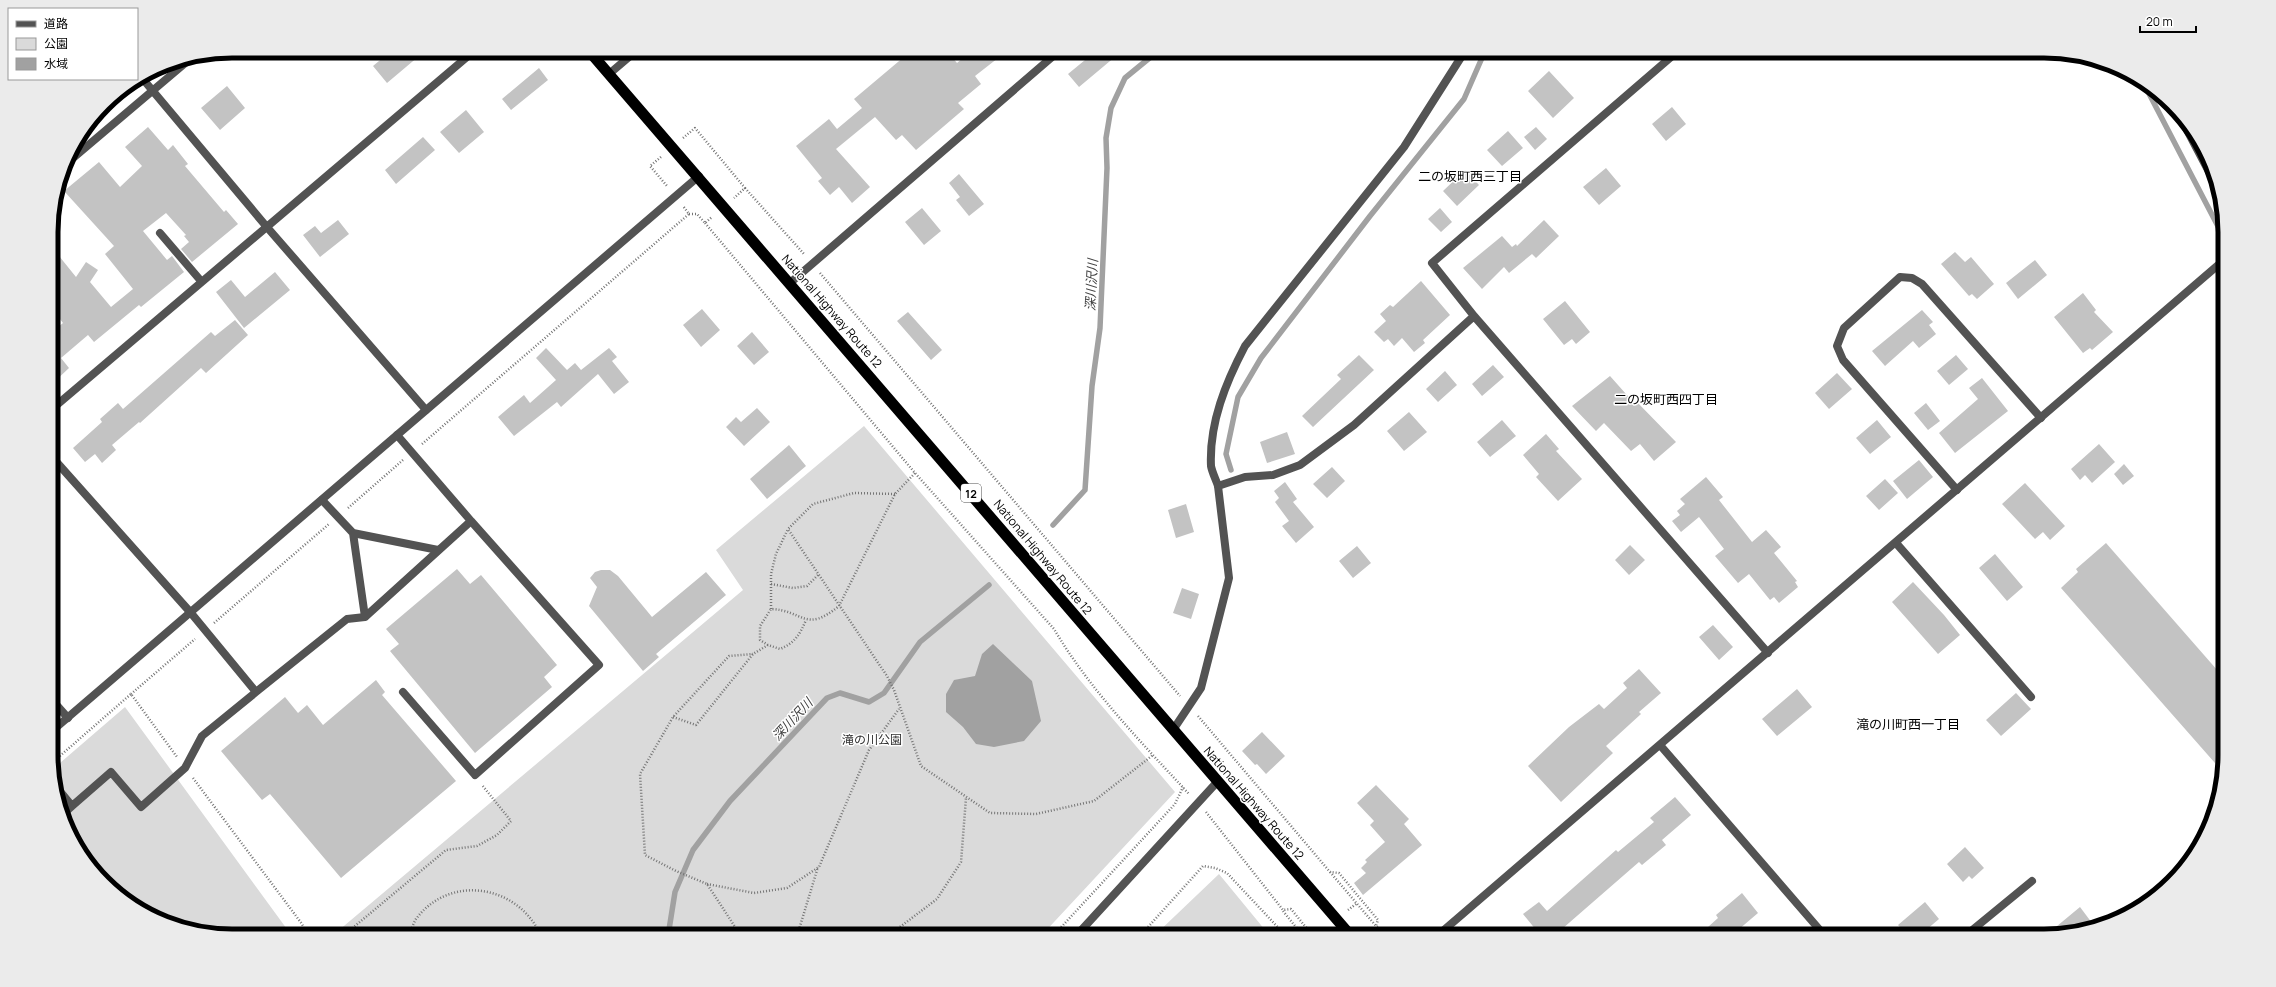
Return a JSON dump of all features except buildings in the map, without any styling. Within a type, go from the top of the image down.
[{"type":"highway","name":"National Highway Route 12","points":[[596,58],[699,176],[1345,929]]},
{"type":"street","points":[[58,404],[466,58]]},
{"type":"street","points":[[609,74],[628,58]]},
{"type":"street","points":[[790,283],[1051,58]]},
{"type":"street","points":[[1173,730],[1201,688],[1229,578],[1218,486],[1211,467],[1219,405],[1230,375],[1246,346],[1404,147],[1461,58]]},
{"type":"street","points":[[1670,58],[1432,263],[1474,316],[1768,653]]},
{"type":"street","points":[[76,156],[183,65]]},
{"type":"street","points":[[145,81],[266,226],[426,410]]},
{"type":"street","points":[[2194,143],[2198,152]]},
{"type":"street","points":[[58,726],[699,176]]},
{"type":"street","points":[[160,233],[201,281]]},
{"type":"street","points":[[1445,929],[2218,265]]},
{"type":"street","points":[[1957,490],[1843,360],[1837,346],[1844,328],[1900,277],[1912,278],[1922,284],[2041,418]]},
{"type":"street","points":[[1218,486],[1245,477],[1273,475],[1300,465],[1354,425],[1474,316]]},
{"type":"street","points":[[397,435],[471,521],[599,664],[474,776],[403,692]]},
{"type":"street","points":[[58,464],[191,613],[256,692]]},
{"type":"street","points":[[322,500],[353,533],[365,617]]},
{"type":"street","points":[[67,811],[111,772],[141,807],[185,768],[202,736],[347,619],[365,617],[471,521]]},
{"type":"street","points":[[353,533],[438,550]]},
{"type":"street","points":[[1896,543],[2030,697]]},
{"type":"street","points":[[58,707],[68,718]]},
{"type":"street","points":[[1660,745],[1819,929]]},
{"type":"street","points":[[1083,929],[1218,781]]},
{"type":"street","points":[[62,794],[72,806]]},
{"type":"street","points":[[1974,929],[2032,881]]},
{"type":"path","points":[[745,188],[812,264],[1360,909],[1379,929]]},
{"type":"path","points":[[705,223],[915,473],[1054,629],[1073,660],[1131,732],[1198,803],[1297,929]]},
{"type":"path","points":[[772,609],[785,609],[795,616],[806,620],[825,617],[839,606],[895,494],[915,473]]},
{"type":"path","points":[[806,620],[800,635],[792,644],[780,649],[768,645],[760,640],[760,626],[772,609],[771,574],[776,554],[788,529],[813,504],[854,493],[895,494]]},
{"type":"path","points":[[788,529],[887,676],[894,690],[899,709],[921,766],[990,813],[1036,814],[1094,801],[1153,755]]},
{"type":"path","points":[[771,584],[793,588],[807,586],[819,574]]},
{"type":"path","points":[[673,717],[696,725],[753,654],[768,645]]},
{"type":"path","points":[[753,654],[729,656],[673,717],[640,774],[645,855],[676,871],[707,884],[754,893],[787,888],[819,867]]},
{"type":"path","points":[[58,757],[131,694],[304,929]]},
{"type":"path","points":[[799,929],[819,867],[869,750],[899,709]]},
{"type":"path","points":[[350,929],[446,850],[476,846],[497,835],[511,821],[474,776]]},
{"type":"path","points":[[1059,929],[1175,804],[1183,787]]},
{"type":"path","points":[[897,929],[937,899],[961,862],[966,798]]},
{"type":"path","points":[[1146,929],[1203,866],[1215,868],[1227,873],[1279,929]]},
{"type":"path","points":[[1330,872],[1339,874],[1378,920],[1376,926]]},
{"type":"path","points":[[707,884],[736,929]]},
{"type":"path","points":[[412,929],[416,920],[433,903],[454,893],[478,890],[500,895],[520,906],[536,924],[538,929]]},
{"type":"path","points":[[1282,910],[1291,909],[1307,929]]},
{"type":"green space","name":"滝の川公園","points":[[864,426],[1175,792],[1048,929],[340,929],[743,590],[716,550]]},
{"type":"green space","points":[[125,707],[287,929],[221,929],[198,926],[166,916],[135,900],[117,886],[101,870],[81,842],[67,811],[61,789],[58,765]]},
{"type":"green space","points":[[1219,874],[1264,929],[1161,929]]},
{"type":"water","points":[[993,644],[1032,681],[1041,721],[1024,741],[994,747],[976,744],[963,727],[946,712],[946,694],[954,680],[975,676],[982,654]]},
{"type":"waterway","name":"深川沢川","points":[[1053,525],[1085,490],[1092,386],[1100,328],[1107,168],[1106,138],[1111,108],[1125,78],[1149,58]]},
{"type":"waterway","points":[[1231,470],[1226,454],[1238,397],[1261,358],[1370,216],[1464,99],[1482,58]]},
{"type":"waterway","points":[[2149,93],[2218,226]]},
{"type":"waterway","name":"深川沢川","points":[[669,929],[675,892],[693,850],[730,801],[827,698],[840,693],[869,702],[884,693],[920,642],[989,585]]},
{"type":"district","name":"二の坂町西三丁目","points":[[1470,176]]},
{"type":"district","name":"二の坂町西四丁目","points":[[1666,399]]},
{"type":"district","name":"滝の川町西一丁目","points":[[1908,724]]}]
